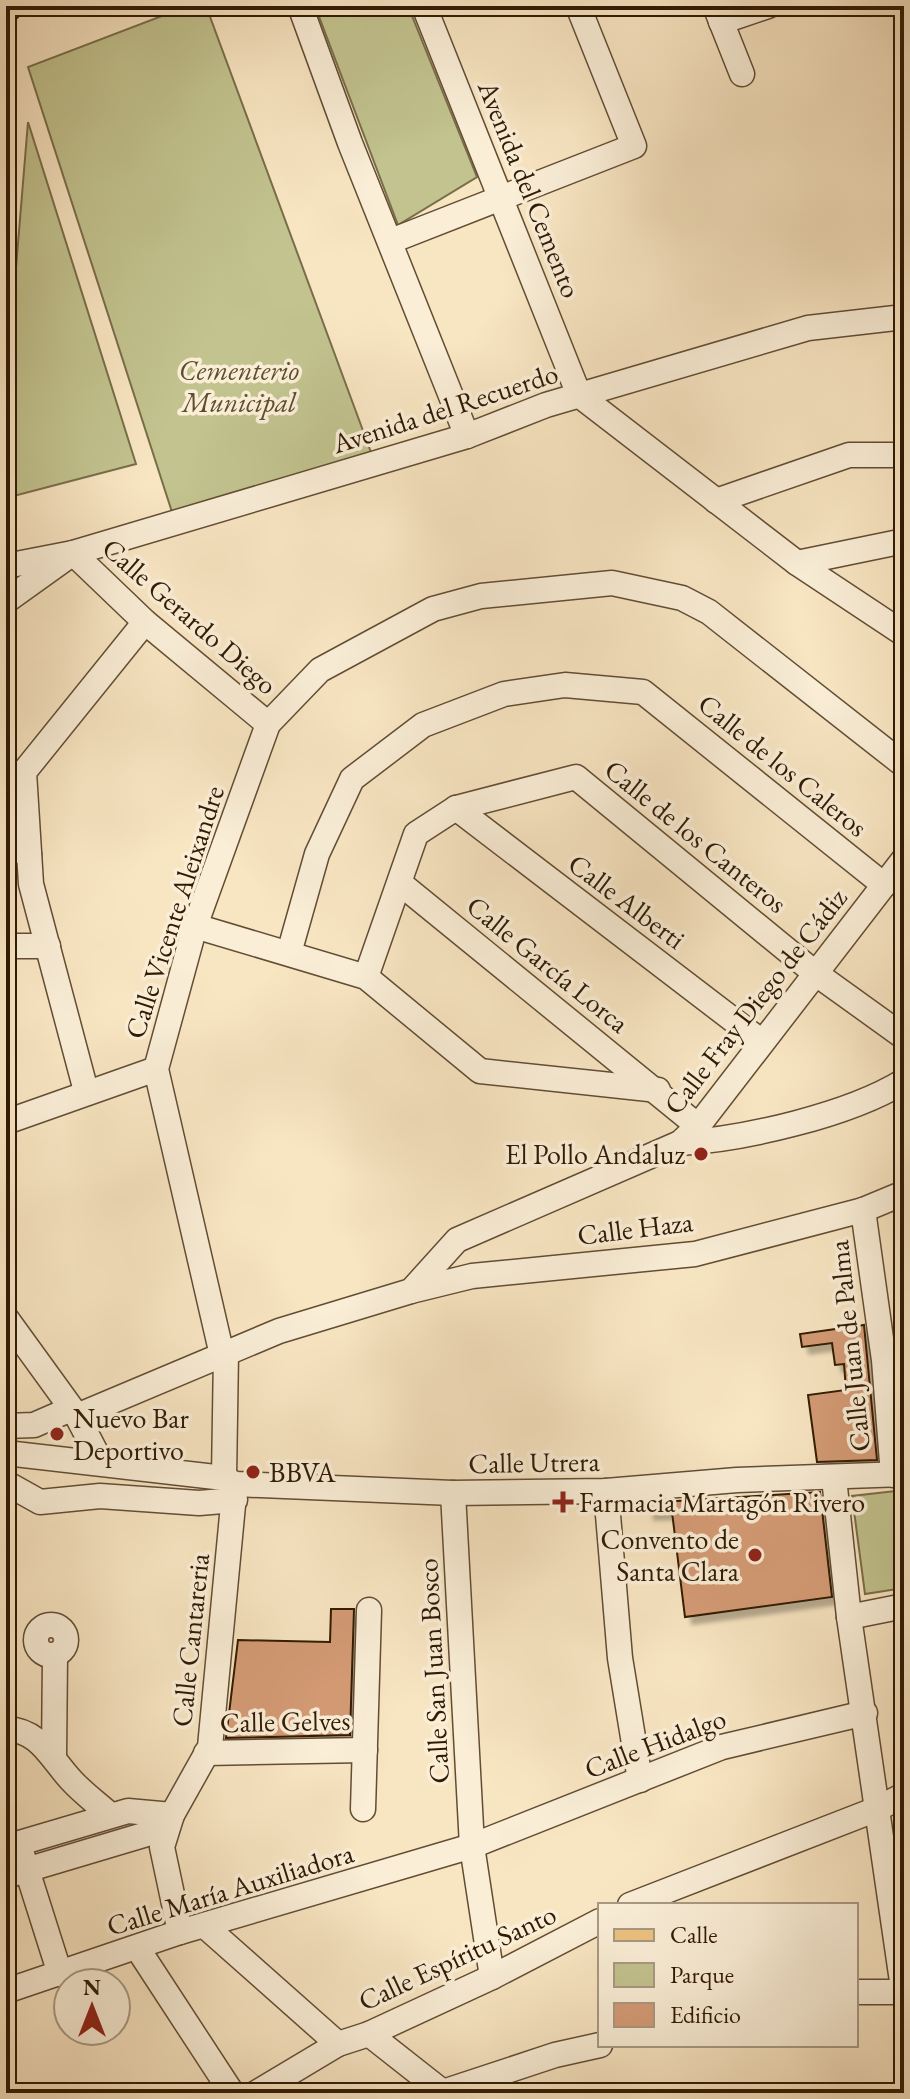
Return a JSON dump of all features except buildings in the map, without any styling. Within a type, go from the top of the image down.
[{"type":"street","points":[[300,6],[467,436]]},
{"type":"street","name":"Avenida del Cemento","points":[[424,6],[579,395]]},
{"type":"street","points":[[391,241],[634,146],[578,6]]},
{"type":"street","points":[[742,74],[718,14],[768,6]]},
{"type":"street","name":"Avenida del Recuerdo","points":[[6,566],[73,553],[467,436],[579,395],[808,328],[904,317]]},
{"type":"street","points":[[579,395],[797,563],[904,634]]},
{"type":"street","points":[[716,501],[849,455],[904,455]]},
{"type":"street","points":[[797,563],[904,541]]},
{"type":"street","points":[[6,601],[73,553]]},
{"type":"street","name":"Calle Gerardo Diego","points":[[73,553],[145,622],[268,724]]},
{"type":"street","points":[[268,724],[320,670],[433,609],[481,596],[612,583],[682,598],[732,629],[904,765]]},
{"type":"street","points":[[86,1091],[31,884],[24,772],[145,622]]},
{"type":"street","name":"Calle de los Caleros","points":[[289,953],[317,854],[352,779],[423,725],[519,692],[565,685],[643,692],[884,885]]},
{"type":"street","name":"Calle Vicente Aleixandre","points":[[231,1487],[224,1354],[156,1069],[195,926],[268,724]]},
{"type":"street","name":"Calle de los Canteros","points":[[456,808],[576,777],[815,973],[904,1037]]},
{"type":"street","points":[[366,977],[416,834],[456,808]]},
{"type":"street","name":"Calle Alberti","points":[[456,808],[762,1042]]},
{"type":"street","points":[[6,844],[29,855]]},
{"type":"street","name":"Calle Fray Diego de Cádiz","points":[[411,1291],[457,1240],[680,1143],[698,1126],[904,859]]},
{"type":"street","name":"Calle García Lorca","points":[[401,884],[658,1090],[698,1126]]},
{"type":"street","points":[[195,926],[366,977],[480,1071],[658,1090]]},
{"type":"street","points":[[6,946],[48,946]]},
{"type":"street","points":[[6,1122],[86,1091],[156,1069]]},
{"type":"street","points":[[680,1143],[708,1141],[866,1103],[904,1081]]},
{"type":"street","name":"Calle Haza","points":[[411,1291],[472,1276],[695,1254],[863,1210],[904,1193]]},
{"type":"street","name":"Calle Juan de Palma","points":[[863,1210],[898,1475]]},
{"type":"street","points":[[6,1426],[34,1425],[74,1413],[279,1331],[411,1291]]},
{"type":"street","points":[[6,1318],[74,1413],[101,1462]]},
{"type":"street","points":[[6,1453],[101,1462],[231,1487]]},
{"type":"street","name":"Calle Utrera","points":[[231,1487],[453,1493],[606,1491],[737,1480],[898,1475]]},
{"type":"street","points":[[834,1478],[849,1617],[877,1809],[896,1877],[904,1993],[858,1992]]},
{"type":"street","points":[[6,1483],[40,1502],[100,1496],[199,1503],[231,1487]]},
{"type":"street","name":"Calle Cantareria","points":[[180,1932],[162,1847],[170,1821],[210,1747],[231,1487]]},
{"type":"street","points":[[606,1491],[620,1658],[640,1780]]},
{"type":"street","name":"Calle San Juan Bosco","points":[[453,1493],[472,1846],[492,1977]]},
{"type":"street","points":[[849,1617],[904,1606]]},
{"type":"street","points":[[363,1809],[369,1610]]},
{"type":"street","points":[[54,1756],[55,1656]]},
{"type":"street","name":"Calle Hidalgo","points":[[472,1846],[722,1747],[865,1713]]},
{"type":"street","points":[[6,1729],[23,1730],[54,1756],[71,1781],[110,1815]]},
{"type":"street","name":"Calle Gelves","points":[[206,1753],[365,1750]]},
{"type":"street","points":[[71,1781],[88,1851]]},
{"type":"street","points":[[635,1903],[877,1809],[904,1795]]},
{"type":"street","points":[[57,1967],[16,1873],[12,1846],[79,1823],[128,1811],[170,1821]]},
{"type":"street","points":[[16,1873],[170,1821]]},
{"type":"street","name":"Calle María Auxiliadora","points":[[82,1967],[180,1932],[206,1927],[472,1846]]},
{"type":"street","name":"Calle Espíritu Santo","points":[[256,2093],[338,2044],[369,2034],[492,1977],[598,1922]]},
{"type":"street","points":[[206,1927],[338,2044]]},
{"type":"street","points":[[138,1949],[232,2093]]},
{"type":"street","name":"Calle María Auxiliadora","points":[[6,1991],[52,1977]]},
{"type":"street","points":[[369,2034],[444,2093],[555,2055],[598,2045]]},
{"type":"green space","name":"Cementerio Municipal","points":[[188,6],[206,6],[372,455],[172,512],[28,67]]},
{"type":"green space","points":[[315,6],[408,6],[477,177],[398,225]]},
{"type":"green space","points":[[28,122],[136,464],[6,498],[6,389]]},
{"type":"green space","points":[[904,1490],[904,1588],[865,1594],[852,1496]]},
{"type":"place","name":"El Pollo Andaluz","points":[[701,1154]]},
{"type":"place","name":"Nuevo Bar Deportivo","points":[[57,1434]]},
{"type":"place","name":"BBVA","points":[[253,1472]]},
{"type":"place","name":"Farmacia Martagón Rivero","points":[[563,1502]]},
{"type":"place","name":"Convento de Santa Clara","points":[[755,1555]]}]
